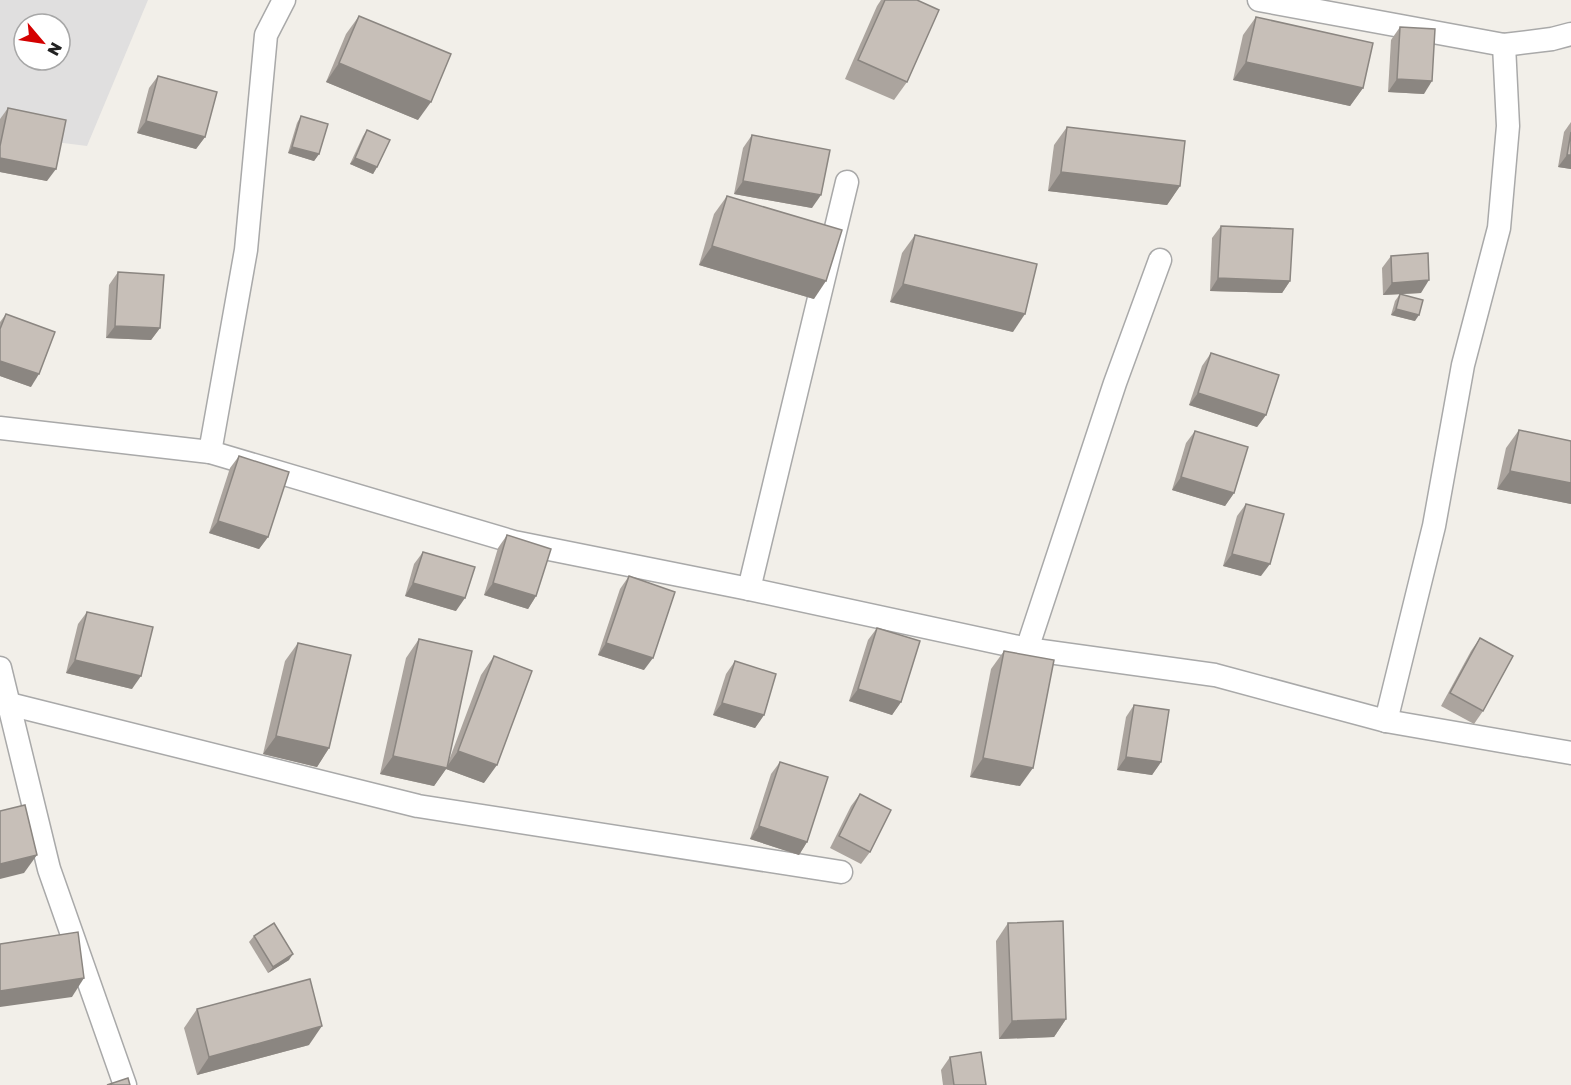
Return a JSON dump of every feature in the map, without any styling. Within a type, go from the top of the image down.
[{"type":"street","points":[[210,452],[246,250],[266,35],[284,0]]},
{"type":"street","points":[[1259,0],[1504,45],[1552,39],[1571,34]]},
{"type":"street","points":[[1386,722],[1434,526],[1463,365],[1499,228],[1508,126],[1504,45]]},
{"type":"street","points":[[749,589],[847,182]]},
{"type":"street","points":[[1027,649],[1115,383],[1160,260]]},
{"type":"street","points":[[0,428],[210,452],[514,542],[749,589],[1027,649],[1215,675],[1386,722],[1571,753]]},
{"type":"street","points":[[0,669],[49,869],[125,1085]]},
{"type":"street","points":[[9,704],[418,806],[841,872]]},
{"type":"shaded area","points":[[0,0],[148,0],[87,146],[0,135]]},
{"type":"building","points":[[885,0],[917,0],[939,10],[907,82],[858,60]]},
{"type":"building","points":[[359,16],[451,54],[431,102],[339,63]]},
{"type":"building","points":[[1256,17],[1373,43],[1363,88],[1246,62]]},
{"type":"building","points":[[1400,27],[1435,29],[1432,81],[1397,79]]},
{"type":"building","points":[[158,76],[217,92],[205,137],[146,121]]},
{"type":"building","points":[[8,108],[66,120],[56,169],[0,158],[0,146]]},
{"type":"building","points":[[301,116],[328,124],[319,154],[292,147]]},
{"type":"building","points":[[1067,127],[1185,141],[1180,186],[1061,172]]},
{"type":"building","points":[[367,130],[390,140],[377,167],[355,158]]},
{"type":"building","points":[[1571,132],[1571,155],[1567,155]]},
{"type":"building","points":[[752,135],[830,150],[821,195],[743,181]]},
{"type":"building","points":[[727,196],[842,230],[826,281],[712,246]]},
{"type":"building","points":[[1221,226],[1293,229],[1290,281],[1218,278]]},
{"type":"building","points":[[915,235],[1037,264],[1025,314],[903,284]]},
{"type":"building","points":[[1428,253],[1429,280],[1392,283],[1391,256]]},
{"type":"building","points":[[118,272],[164,275],[160,328],[115,326]]},
{"type":"building","points":[[1400,294],[1423,300],[1419,315],[1396,309]]},
{"type":"building","points":[[6,314],[55,332],[39,374],[0,361],[0,329]]},
{"type":"building","points":[[1211,353],[1279,375],[1266,415],[1198,393]]},
{"type":"building","points":[[1519,430],[1571,441],[1571,483],[1510,471]]},
{"type":"building","points":[[1195,431],[1248,447],[1234,493],[1181,477]]},
{"type":"building","points":[[239,456],[289,472],[268,537],[218,521]]},
{"type":"building","points":[[1246,504],[1284,514],[1270,564],[1232,554]]},
{"type":"building","points":[[507,535],[551,549],[536,596],[493,583]]},
{"type":"building","points":[[423,552],[475,567],[465,598],[413,583]]},
{"type":"building","points":[[629,576],[675,592],[653,658],[606,643]]},
{"type":"building","points":[[87,612],[153,627],[141,676],[75,660]]},
{"type":"building","points":[[877,628],[920,641],[901,702],[858,689]]},
{"type":"building","points":[[1480,638],[1513,656],[1483,711],[1450,693]]},
{"type":"building","points":[[419,639],[472,651],[447,768],[393,756]]},
{"type":"building","points":[[298,643],[351,655],[329,748],[276,736]]},
{"type":"building","points":[[1004,651],[1054,660],[1033,768],[983,758]]},
{"type":"building","points":[[494,656],[532,671],[497,765],[458,751]]},
{"type":"building","points":[[735,661],[776,674],[764,715],[722,703]]},
{"type":"building","points":[[1134,705],[1169,710],[1161,762],[1126,757]]},
{"type":"building","points":[[780,762],[828,777],[807,842],[759,826]]},
{"type":"building","points":[[860,794],[891,810],[870,852],[839,836]]},
{"type":"building","points":[[25,805],[37,855],[0,864],[0,811]]},
{"type":"building","points":[[1063,921],[1066,1019],[1012,1021],[1008,923]]},
{"type":"building","points":[[274,923],[293,954],[273,967],[254,936]]},
{"type":"building","points":[[78,932],[84,978],[0,991],[0,944]]},
{"type":"building","points":[[310,979],[322,1026],[209,1057],[197,1009]]},
{"type":"building","points":[[981,1052],[986,1085],[954,1085],[950,1057]]},
{"type":"building","points":[[128,1078],[130,1085],[107,1085]]}]
